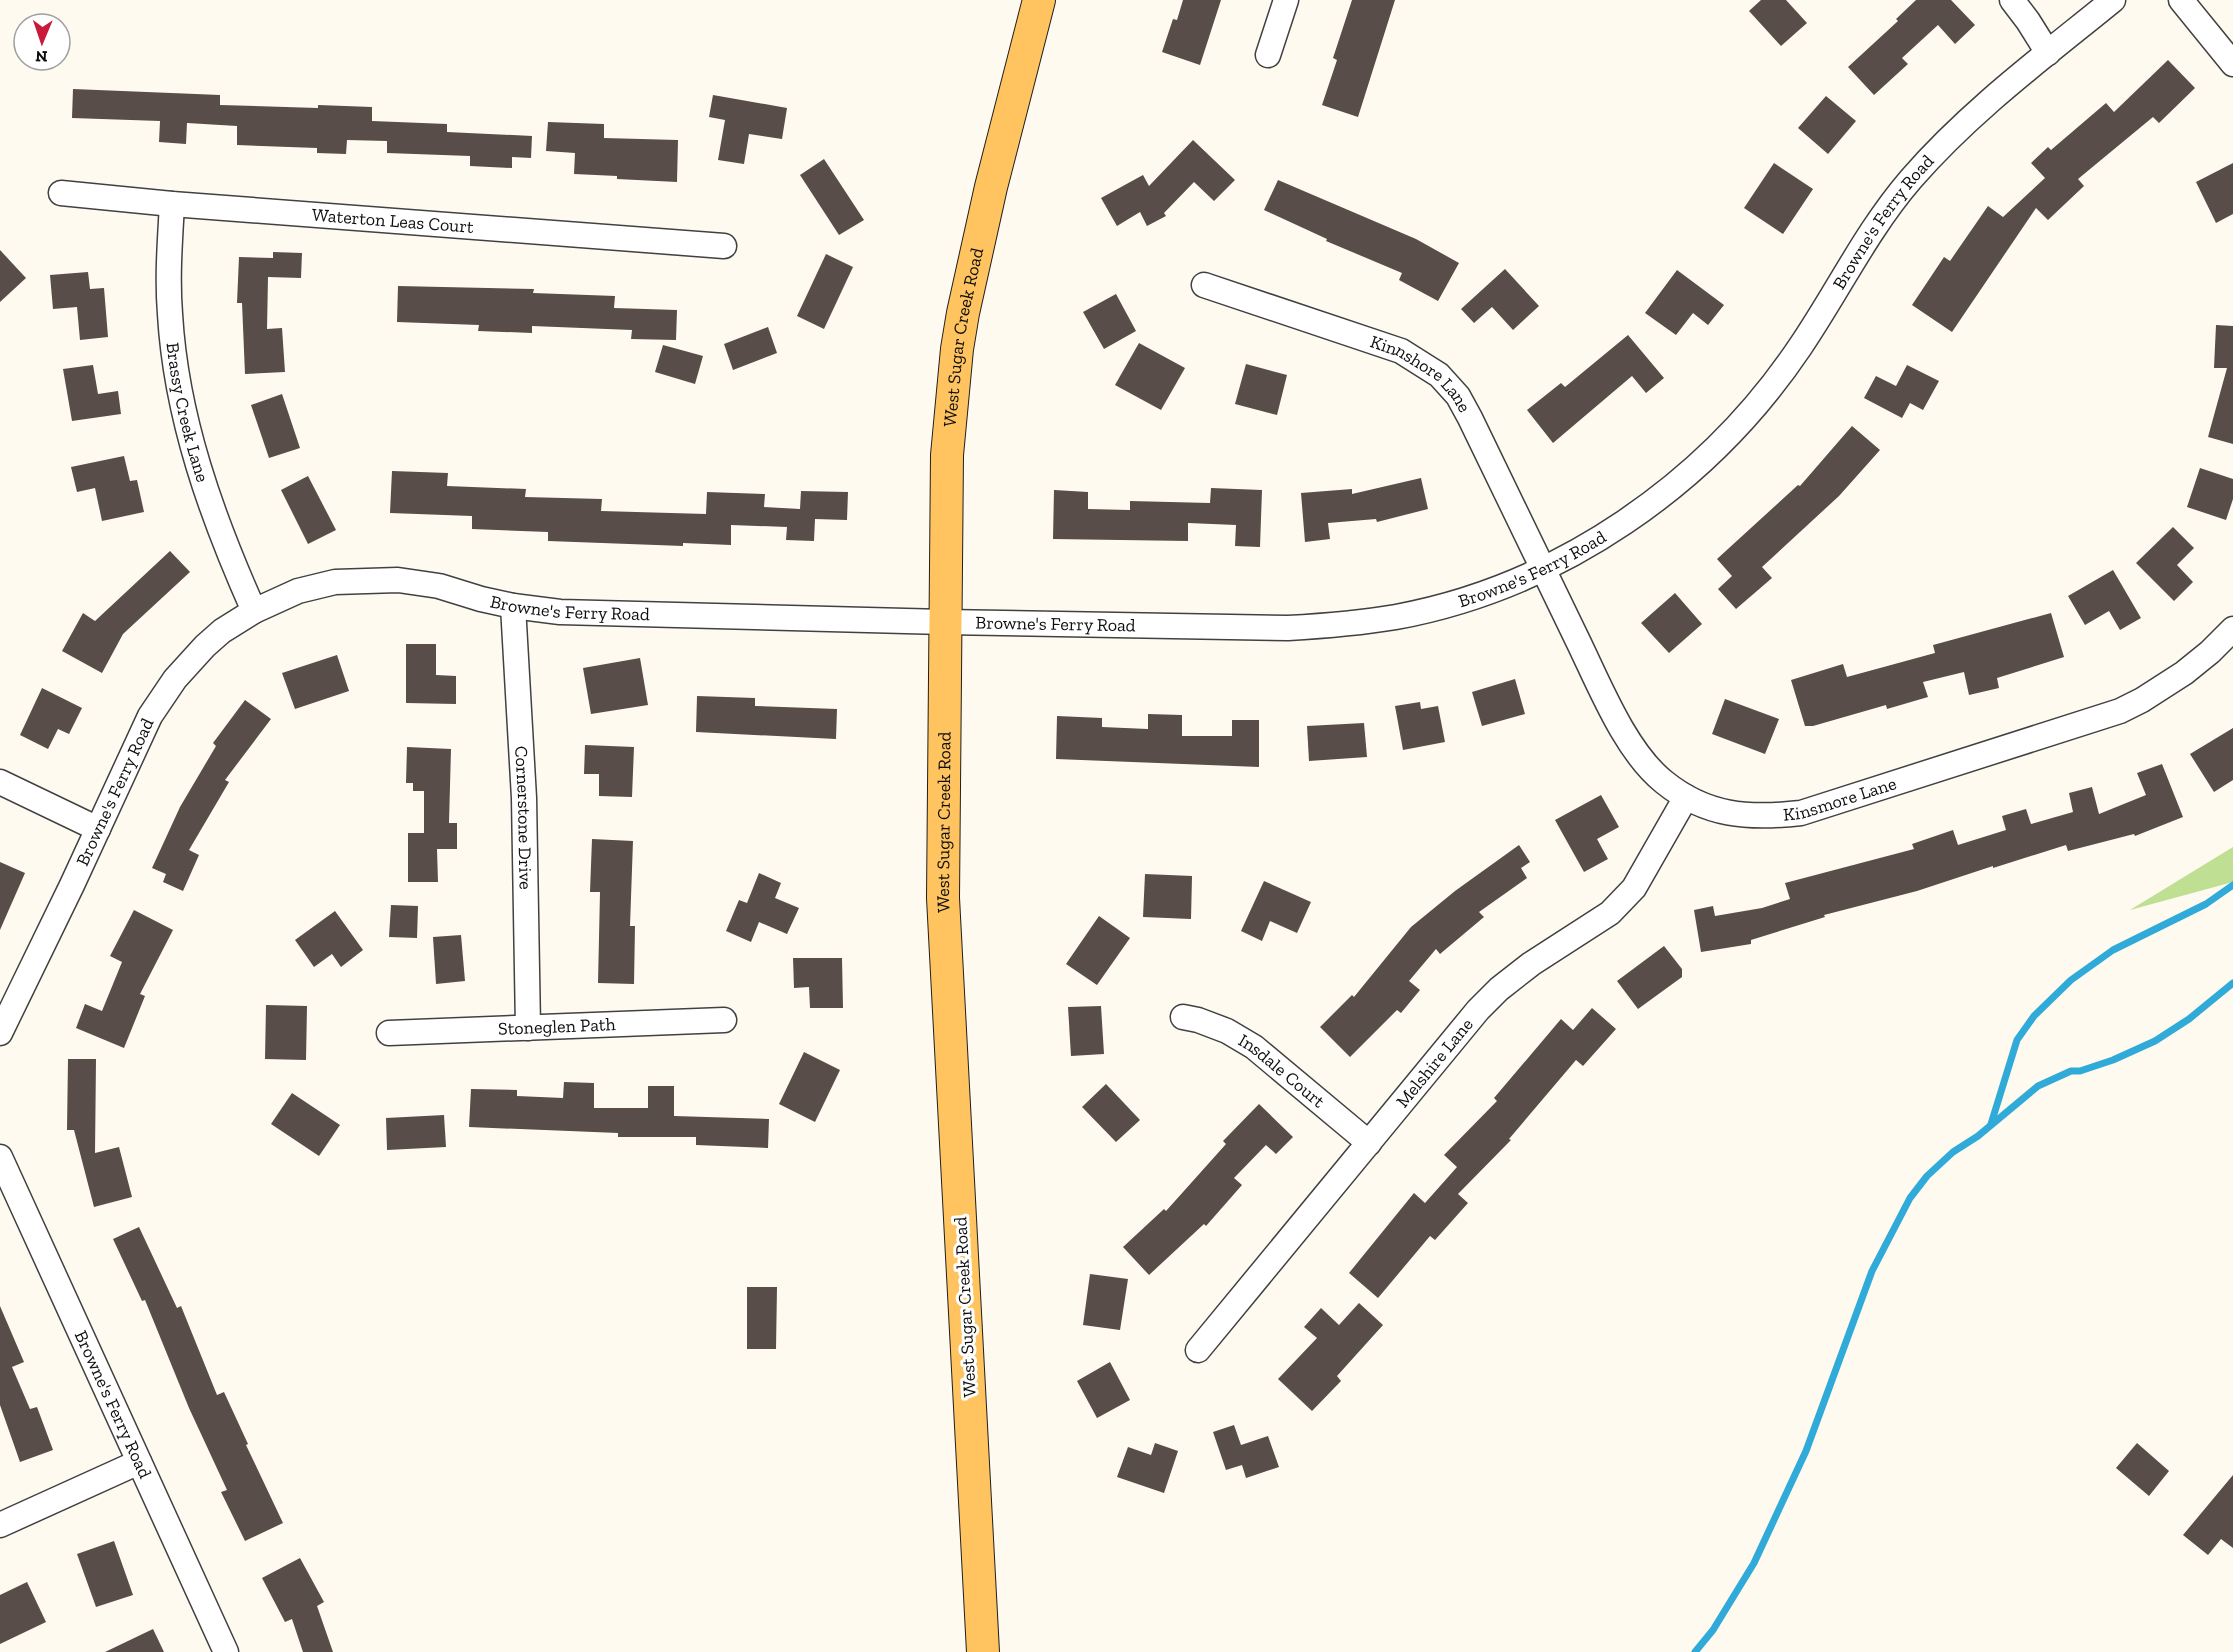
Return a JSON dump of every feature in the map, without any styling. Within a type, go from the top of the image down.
[{"type":"main road","name":"West Sugar Creek Road","points":[[983,1652],[943,898],[947,455],[957,350],[991,187],[1039,0]]},
{"type":"street","points":[[1268,55],[1286,0]]},
{"type":"street","points":[[2012,0],[2048,53]]},
{"type":"street","name":"Browne's Ferry Road","points":[[0,1033],[150,716],[175,679],[205,646],[254,611],[298,591],[334,582],[376,579],[439,586],[482,600],[560,612],[944,622],[1288,628],[1343,625],[1398,616],[1451,603],[1514,581],[1593,542],[1639,512],[1683,478],[1731,433],[1768,391],[1800,347],[1869,235],[1909,181],[1974,113],[2113,0]]},
{"type":"street","points":[[2181,0],[2233,64]]},
{"type":"street","name":"Waterton Leas Court","points":[[61,193],[172,204],[724,246]]},
{"type":"street","name":"Brassy Creek Lane","points":[[172,204],[169,251],[170,313],[182,403],[200,473],[223,542],[254,611]]},
{"type":"street","name":"Kinnshore Lane","points":[[1204,285],[1401,351],[1439,375],[1458,396],[1470,418],[1543,568]]},
{"type":"street","name":"Kinsmore Lane","points":[[1543,568],[1634,750],[1664,782],[1686,797],[1707,808],[1732,814],[1767,817],[1801,813],[2120,711],[2184,673],[2233,629]]},
{"type":"street","name":"Cornerstone Drive","points":[[513,606],[524,798],[528,1028]]},
{"type":"street","points":[[0,782],[98,829]]},
{"type":"street","name":"Melshire Lane","points":[[1198,1350],[1478,1011],[1499,989],[1531,964],[1610,913],[1635,888],[1686,797]]},
{"type":"street","name":"Insdale Court","points":[[1183,1017],[1227,1031],[1254,1047],[1369,1143]]},
{"type":"street","name":"Stoneglen Path","points":[[388,1033],[724,1020]]},
{"type":"street","name":"Browne's Ferry Road","points":[[0,1157],[226,1652]]},
{"type":"street","points":[[0,1525],[139,1461]]},
{"type":"green space","points":[[2233,847],[2233,882],[2130,910]]},
{"type":"building","points":[[1183,0],[1221,0],[1200,65],[1162,52],[1173,19],[1177,20]]},
{"type":"building","points":[[1352,0],[1395,0],[1358,117],[1322,105],[1337,60],[1333,58]]},
{"type":"building","points":[[1761,0],[1786,0],[1807,23],[1781,46],[1749,11]]},
{"type":"building","points":[[1916,0],[1951,0],[1975,25],[1955,44],[1938,25],[1902,58],[1908,64],[1874,95],[1848,67],[1898,21],[1896,19]]},
{"type":"building","points":[[2168,60],[2195,88],[2159,123],[2153,117],[2078,179],[2084,186],[2048,220],[2036,208],[1952,332],[1912,305],[1944,257],[1950,261],[1988,206],[2003,217],[2045,178],[2031,163],[2048,147],[2051,150],[2106,103],[2114,112]]},
{"type":"building","points":[[73,89],[220,95],[220,105],[372,107],[372,121],[447,124],[447,132],[532,136],[531,158],[512,157],[512,168],[470,166],[470,156],[387,153],[387,141],[347,140],[346,154],[317,153],[317,148],[237,145],[237,126],[187,123],[186,144],[159,142],[160,121],[72,118]]},
{"type":"building","points":[[713,95],[787,108],[782,139],[749,134],[744,164],[718,160],[725,120],[709,117]]},
{"type":"building","points":[[1826,96],[1856,121],[1828,154],[1798,128]]},
{"type":"building","points":[[548,122],[604,124],[604,138],[678,140],[677,182],[574,174],[575,153],[546,151]]},
{"type":"building","points":[[1193,140],[1235,180],[1214,201],[1194,182],[1164,213],[1166,216],[1147,226],[1140,212],[1117,226],[1101,198],[1143,175],[1149,186]]},
{"type":"building","points":[[824,159],[864,220],[839,235],[800,175]]},
{"type":"building","points":[[1774,163],[1813,189],[1783,234],[1744,208]]},
{"type":"building","points":[[2233,163],[2233,214],[2216,223],[2196,182]]},
{"type":"building","points":[[1278,180],[1416,239],[1459,263],[1438,301],[1399,280],[1402,273],[1326,241],[1327,239],[1264,210]]},
{"type":"building","points":[[0,250],[26,278],[0,302]]},
{"type":"building","points":[[273,252],[302,253],[301,278],[268,277],[267,329],[282,328],[285,372],[245,374],[242,303],[237,303],[239,257],[273,258]]},
{"type":"building","points":[[826,254],[853,267],[824,329],[797,316]]},
{"type":"building","points":[[1505,269],[1539,306],[1513,330],[1492,307],[1474,323],[1461,309]]},
{"type":"building","points":[[1677,270],[1724,305],[1708,325],[1693,313],[1676,335],[1645,313]]},
{"type":"building","points":[[88,272],[90,289],[104,288],[108,337],[80,340],[77,307],[53,309],[50,275]]},
{"type":"building","points":[[398,286],[534,289],[533,293],[615,296],[614,308],[677,310],[676,340],[631,339],[632,330],[532,326],[532,333],[478,331],[479,325],[397,322]]},
{"type":"building","points":[[1116,294],[1136,331],[1104,349],[1083,312]]},
{"type":"building","points":[[2216,325],[2233,326],[2233,444],[2208,437],[2227,368],[2214,368]]},
{"type":"building","points":[[768,327],[777,353],[733,370],[724,344]]},
{"type":"building","points":[[1628,335],[1664,378],[1646,393],[1632,376],[1553,443],[1527,410],[1561,383],[1565,387]]},
{"type":"building","points":[[1139,343],[1185,368],[1161,410],[1115,385]]},
{"type":"building","points":[[663,345],[703,356],[695,384],[655,372]]},
{"type":"building","points":[[1246,364],[1287,375],[1277,415],[1235,404]]},
{"type":"building","points":[[93,365],[98,394],[118,391],[121,414],[72,421],[63,369]]},
{"type":"building","points":[[1907,365],[1939,381],[1923,410],[1910,403],[1902,418],[1864,398],[1876,376],[1896,386]]},
{"type":"building","points":[[282,394],[300,448],[269,458],[251,405]]},
{"type":"building","points":[[1852,426],[1880,450],[1839,496],[1762,567],[1772,578],[1736,609],[1718,589],[1732,576],[1717,559],[1798,485],[1800,486]]},
{"type":"building","points":[[124,456],[130,481],[137,480],[144,512],[102,521],[95,488],[77,492],[71,467]]},
{"type":"building","points":[[2200,468],[2233,479],[2233,499],[2226,520],[2187,507]]},
{"type":"building","points":[[392,471],[448,473],[447,486],[526,489],[525,497],[602,499],[601,511],[706,514],[707,492],[765,494],[764,507],[800,509],[801,491],[848,492],[847,520],[815,519],[814,541],[786,540],[787,527],[731,525],[731,545],[683,543],[683,546],[548,541],[548,532],[472,529],[472,516],[390,513]]},
{"type":"building","points":[[308,476],[336,530],[308,544],[281,490]]},
{"type":"building","points":[[1421,478],[1428,509],[1377,522],[1376,519],[1328,523],[1330,539],[1305,542],[1301,493],[1352,489],[1352,494]]},
{"type":"building","points":[[1211,488],[1262,490],[1260,547],[1235,546],[1236,525],[1188,523],[1188,541],[1053,539],[1054,490],[1088,492],[1088,509],[1130,510],[1130,501],[1210,503]]},
{"type":"building","points":[[2173,527],[2194,548],[2177,565],[2193,582],[2174,601],[2136,563]]},
{"type":"building","points":[[170,551],[190,572],[123,634],[102,673],[62,651],[83,613],[95,621]]},
{"type":"building","points":[[2113,570],[2141,618],[2120,630],[2109,611],[2085,625],[2068,596]]},
{"type":"building","points":[[1675,593],[1702,624],[1669,653],[1641,623]]},
{"type":"building","points":[[2051,613],[2064,657],[1997,678],[1999,688],[1969,695],[1964,672],[1923,682],[1928,697],[1887,709],[1886,705],[1813,726],[1805,726],[1791,680],[1843,664],[1847,677],[1935,653],[1933,645]]},
{"type":"building","points":[[406,644],[436,644],[436,675],[456,676],[456,704],[406,703]]},
{"type":"building","points":[[337,655],[349,691],[295,709],[282,673]]},
{"type":"building","points":[[640,658],[648,705],[591,714],[583,668]]},
{"type":"building","points":[[1515,679],[1525,714],[1482,726],[1472,692]]},
{"type":"building","points":[[42,688],[82,708],[69,734],[58,729],[48,749],[20,735]]},
{"type":"building","points":[[697,696],[755,698],[755,706],[837,709],[836,739],[696,732]]},
{"type":"building","points":[[1725,699],[1779,719],[1765,754],[1712,734]]},
{"type":"building","points":[[245,700],[271,719],[225,780],[229,782],[189,850],[199,855],[183,891],[163,882],[166,874],[152,868],[180,807],[216,746],[213,743]]},
{"type":"building","points":[[1420,702],[1421,709],[1438,706],[1445,742],[1403,750],[1395,706]]},
{"type":"building","points":[[1148,714],[1182,715],[1182,736],[1232,736],[1232,720],[1259,720],[1259,767],[1056,759],[1057,716],[1102,718],[1102,727],[1148,729]]},
{"type":"building","points":[[1364,723],[1367,757],[1309,761],[1307,726]]},
{"type":"building","points":[[2233,728],[2233,780],[2214,792],[2190,754]]},
{"type":"building","points":[[585,745],[634,747],[632,797],[599,796],[599,774],[584,774]]},
{"type":"building","points":[[407,747],[451,749],[449,823],[457,823],[457,849],[437,849],[438,882],[408,882],[408,833],[424,833],[424,791],[413,791],[413,783],[406,783]]},
{"type":"building","points":[[2162,764],[2183,817],[2135,836],[2134,834],[2068,851],[2066,845],[1917,891],[1824,915],[1825,917],[1751,940],[1751,944],[1701,952],[1694,910],[1713,906],[1715,916],[1762,908],[1790,899],[1785,883],[1914,849],[1912,844],[1953,830],[1958,845],[2006,830],[2002,816],[2026,809],[2031,824],[2073,812],[2069,793],[2092,787],[2099,814],[2146,795],[2137,773]]},
{"type":"building","points":[[1601,795],[1619,827],[1597,839],[1608,859],[1584,872],[1555,820]]},
{"type":"building","points":[[592,839],[633,841],[630,926],[635,926],[634,984],[598,983],[600,892],[590,892]]},
{"type":"building","points":[[1519,845],[1530,862],[1521,868],[1527,878],[1479,912],[1484,917],[1440,954],[1436,949],[1409,981],[1420,990],[1401,1013],[1397,1010],[1350,1057],[1320,1027],[1352,995],[1354,997],[1411,927],[1455,891]]},
{"type":"building","points":[[0,862],[25,873],[0,930]]},
{"type":"building","points":[[759,873],[781,883],[775,898],[799,908],[787,934],[759,922],[751,942],[726,931],[739,900],[747,903]]},
{"type":"building","points":[[1145,874],[1192,876],[1191,919],[1143,917]]},
{"type":"building","points":[[1264,881],[1311,902],[1297,933],[1270,921],[1262,941],[1241,931]]},
{"type":"building","points":[[391,905],[418,906],[417,938],[389,937]]},
{"type":"building","points":[[134,910],[173,930],[140,994],[145,996],[124,1048],[76,1028],[85,1004],[102,1011],[122,962],[110,956]]},
{"type":"building","points":[[335,911],[363,950],[341,967],[332,954],[314,967],[295,940]]},
{"type":"building","points":[[1099,916],[1130,938],[1097,985],[1066,964]]},
{"type":"building","points":[[461,935],[465,981],[436,984],[433,937]]},
{"type":"building","points":[[1664,946],[1682,969],[1682,977],[1638,1009],[1617,981]]},
{"type":"building","points":[[793,958],[842,958],[843,1008],[810,1008],[809,987],[794,988]]},
{"type":"building","points":[[266,1005],[307,1006],[306,1060],[265,1059]]},
{"type":"building","points":[[1101,1006],[1104,1054],[1071,1056],[1068,1007]]},
{"type":"building","points":[[1592,1008],[1616,1029],[1583,1066],[1576,1060],[1509,1139],[1511,1140],[1458,1194],[1468,1203],[1435,1240],[1430,1236],[1378,1298],[1349,1273],[1414,1193],[1425,1203],[1457,1167],[1444,1155],[1497,1101],[1494,1098],[1561,1019],[1573,1030]]},
{"type":"building","points":[[804,1052],[840,1070],[815,1122],[779,1104]]},
{"type":"building","points":[[68,1059],[96,1059],[95,1153],[119,1147],[132,1197],[94,1207],[74,1130],[67,1130]]},
{"type":"building","points":[[564,1082],[594,1083],[594,1108],[648,1108],[648,1086],[674,1086],[674,1116],[769,1119],[768,1148],[696,1145],[696,1137],[618,1137],[618,1133],[469,1127],[471,1089],[517,1090],[517,1096],[563,1098]]},
{"type":"building","points":[[1106,1084],[1140,1120],[1116,1142],[1082,1107]]},
{"type":"building","points":[[292,1093],[340,1125],[319,1156],[271,1124]]},
{"type":"building","points":[[1259,1104],[1293,1137],[1276,1154],[1266,1145],[1234,1178],[1242,1185],[1206,1226],[1204,1224],[1149,1275],[1123,1247],[1164,1209],[1166,1211],[1226,1144],[1223,1141]]},
{"type":"building","points":[[444,1115],[446,1147],[387,1150],[386,1118]]},
{"type":"building","points":[[139,1227],[177,1308],[181,1306],[217,1395],[224,1392],[283,1523],[245,1541],[221,1492],[227,1490],[189,1408],[145,1300],[142,1301],[113,1239]]},
{"type":"building","points":[[1090,1274],[1128,1279],[1120,1330],[1083,1325]]},
{"type":"building","points":[[747,1287],[777,1287],[776,1349],[747,1349]]},
{"type":"building","points":[[1359,1303],[1383,1325],[1337,1376],[1341,1381],[1312,1411],[1278,1379],[1317,1338],[1304,1327],[1321,1308],[1339,1325]]},
{"type":"building","points":[[0,1306],[24,1362],[12,1367],[30,1409],[37,1407],[53,1450],[20,1462],[0,1405]]},
{"type":"building","points":[[1110,1362],[1130,1400],[1097,1418],[1077,1381]]},
{"type":"building","points":[[1234,1425],[1241,1445],[1268,1436],[1279,1467],[1246,1478],[1242,1465],[1226,1470],[1213,1432]]},
{"type":"building","points":[[1155,1443],[1178,1451],[1164,1493],[1117,1477],[1128,1447],[1151,1455]]},
{"type":"building","points":[[2137,1443],[2169,1471],[2149,1496],[2116,1468]]},
{"type":"building","points":[[2233,1475],[2233,1548],[2221,1539],[2208,1555],[2183,1535]]},
{"type":"building","points":[[114,1541],[133,1595],[96,1607],[77,1554]]},
{"type":"building","points":[[300,1558],[324,1602],[317,1606],[333,1652],[303,1652],[292,1619],[285,1622],[262,1578]]},
{"type":"building","points":[[27,1582],[46,1622],[0,1644],[0,1595]]},
{"type":"building","points":[[153,1629],[164,1652],[105,1652]]},
{"type":"waterway","points":[[1991,1124],[2017,1040],[2034,1016],[2071,980],[2113,950],[2206,904],[2233,885]]},
{"type":"waterway","points":[[1695,1652],[1713,1630],[1754,1563],[1806,1451],[1872,1271],[1910,1198],[1927,1176],[1953,1152],[1978,1136],[2038,1086],[2071,1071],[2080,1071],[2113,1060],[2155,1041],[2189,1019],[2233,983]]}]
